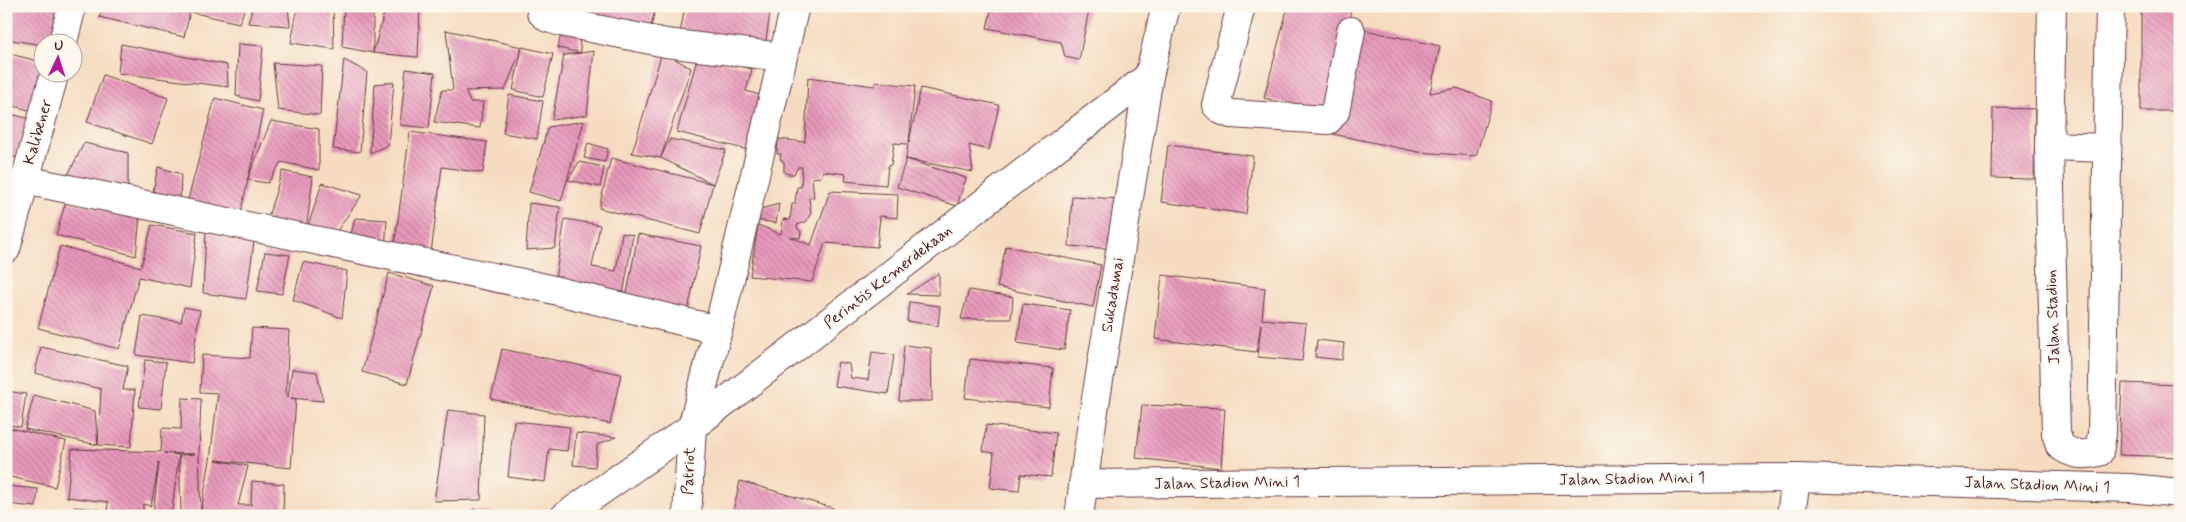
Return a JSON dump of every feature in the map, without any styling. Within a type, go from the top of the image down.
[{"type":"street","points":[[66,32],[72,6]]},
{"type":"street","points":[[540,6],[541,12],[548,18],[666,44],[782,57]]},
{"type":"street","name":"Patriot","points":[[687,516],[692,427],[718,330],[795,6]]},
{"type":"street","points":[[1149,76],[1166,6]]},
{"type":"street","points":[[1241,6],[1216,105],[1221,110],[1231,114],[1328,120],[1335,112],[1351,31]]},
{"type":"street","name":"Jalan Stadion","points":[[2052,6],[2048,146],[2056,433],[2060,446],[2070,452],[2081,455],[2099,452]]},
{"type":"street","points":[[2110,6],[2102,434],[2099,452],[2130,488]]},
{"type":"street","name":"Perintis Kemerdekaan","points":[[565,516],[692,427],[1149,76]]},
{"type":"street","name":"Sukadamai","points":[[1079,516],[1090,429],[1149,76]]},
{"type":"street","name":"Kalibener","points":[[6,249],[52,82]]},
{"type":"street","points":[[2048,146],[2107,148]]},
{"type":"street","points":[[25,180],[541,287],[718,330]]},
{"type":"street","points":[[1791,516],[1796,478]]},
{"type":"street","name":"Jalan Stadion Mini 1","points":[[1083,484],[1796,478],[2130,488],[2180,493]]},
{"type":"building","points":[[6,6],[64,6],[54,32],[32,32],[32,43],[6,39]]},
{"type":"building","points":[[106,6],[246,6],[239,23],[190,12],[184,37],[99,17]]},
{"type":"building","points":[[253,6],[288,6],[290,26],[248,23]]},
{"type":"building","points":[[298,6],[333,6],[334,49],[291,43]]},
{"type":"building","points":[[344,6],[373,6],[373,53],[342,47]]},
{"type":"building","points":[[386,6],[420,6],[418,57],[373,53]]},
{"type":"building","points":[[578,6],[656,6],[649,35],[580,19]]},
{"type":"building","points":[[685,6],[771,6],[765,47],[679,39]]},
{"type":"building","points":[[992,6],[1077,6],[1089,10],[1079,60],[1065,57],[1061,42],[987,28]]},
{"type":"building","points":[[1288,6],[1352,6],[1325,114],[1264,98]]},
{"type":"building","points":[[2141,6],[2180,6],[2180,111],[2141,111]]},
{"type":"building","points":[[1355,28],[1440,46],[1430,93],[1457,88],[1492,101],[1476,156],[1418,152],[1333,134]]},
{"type":"building","points":[[562,29],[578,32],[581,53],[558,48]]},
{"type":"building","points":[[446,30],[522,47],[505,90],[465,91],[470,102],[483,102],[480,128],[434,122],[442,90],[453,90]]},
{"type":"building","points":[[121,44],[227,65],[228,87],[118,73]]},
{"type":"building","points":[[238,44],[263,46],[258,101],[236,96]]},
{"type":"building","points":[[522,47],[553,54],[543,97],[513,90]]},
{"type":"building","points":[[594,51],[587,115],[552,120],[564,55]]},
{"type":"building","points":[[662,52],[691,68],[661,157],[670,139],[726,150],[713,184],[661,158],[632,153]]},
{"type":"building","points":[[6,53],[32,60],[32,82],[41,82],[40,113],[6,104]]},
{"type":"building","points":[[698,55],[752,69],[746,91],[763,96],[748,150],[677,132]]},
{"type":"building","points":[[344,60],[367,72],[360,152],[333,149]]},
{"type":"building","points":[[273,63],[322,66],[320,115],[278,110]]},
{"type":"building","points":[[406,69],[435,73],[429,128],[400,125]]},
{"type":"building","points":[[103,75],[168,98],[152,144],[87,122]]},
{"type":"building","points":[[808,77],[874,86],[876,82],[915,86],[909,142],[921,88],[999,105],[989,150],[969,145],[973,172],[906,159],[908,144],[894,143],[891,165],[888,166],[886,185],[845,181],[846,174],[823,171],[821,177],[812,178],[814,197],[809,198],[811,213],[806,222],[797,225],[801,231],[800,238],[790,237],[811,245],[830,191],[898,194],[897,218],[880,216],[877,247],[825,243],[812,282],[750,276],[758,225],[781,234],[783,219],[790,220],[792,204],[795,204],[797,187],[801,187],[802,167],[798,167],[794,174],[784,172],[784,162],[780,159],[781,154],[777,154],[778,139],[805,142]]},
{"type":"building","points":[[394,82],[388,145],[370,153],[375,84]]},
{"type":"building","points":[[509,95],[543,101],[537,139],[503,133]]},
{"type":"building","points":[[215,98],[263,110],[239,221],[186,207]]},
{"type":"building","points":[[1993,108],[2035,109],[2034,179],[1992,178]]},
{"type":"building","points":[[6,113],[27,118],[21,159],[6,155]]},
{"type":"building","points":[[271,121],[319,129],[319,170],[281,162],[268,183],[247,180]]},
{"type":"building","points":[[584,121],[561,201],[529,192],[548,127]]},
{"type":"building","points":[[410,132],[487,142],[483,173],[442,167],[431,253],[394,248]]},
{"type":"building","points":[[84,143],[128,153],[128,193],[65,181]]},
{"type":"building","points":[[588,143],[608,149],[605,162],[584,158]]},
{"type":"building","points":[[1168,145],[1253,156],[1246,214],[1161,202]]},
{"type":"building","points":[[611,158],[713,184],[700,234],[599,208]]},
{"type":"building","points":[[906,159],[966,178],[957,206],[897,187]]},
{"type":"building","points":[[579,162],[604,167],[600,187],[568,180]]},
{"type":"building","points":[[6,164],[13,167],[7,189],[6,189]]},
{"type":"building","points":[[158,167],[181,174],[180,201],[153,191]]},
{"type":"building","points":[[282,171],[313,177],[306,232],[267,221]]},
{"type":"building","points":[[322,183],[362,195],[332,238],[306,232]]},
{"type":"building","points":[[1072,196],[1118,199],[1115,249],[1069,246]]},
{"type":"building","points":[[66,201],[140,217],[136,256],[56,235]]},
{"type":"building","points":[[529,203],[560,207],[555,248],[526,250]]},
{"type":"building","points":[[779,204],[776,223],[756,220],[757,210]]},
{"type":"building","points":[[355,218],[387,220],[385,249],[349,242]]},
{"type":"building","points":[[565,219],[600,225],[592,267],[616,271],[622,233],[633,235],[622,301],[553,290]]},
{"type":"building","points":[[152,225],[197,233],[190,288],[139,277],[119,349],[38,328],[60,246],[141,267]]},
{"type":"building","points":[[206,232],[254,242],[246,299],[203,293]]},
{"type":"building","points":[[638,234],[701,246],[687,316],[625,304]]},
{"type":"building","points":[[1006,246],[1101,265],[1093,307],[997,287]]},
{"type":"building","points":[[265,252],[290,255],[282,294],[257,291]]},
{"type":"building","points":[[303,262],[347,271],[342,318],[293,300]]},
{"type":"building","points":[[389,273],[434,286],[407,384],[362,372]]},
{"type":"building","points":[[939,273],[939,295],[907,294]]},
{"type":"building","points":[[1162,275],[1265,288],[1262,319],[1306,323],[1302,361],[1258,357],[1261,324],[1256,352],[1155,339]]},
{"type":"building","points":[[969,290],[1013,297],[1011,319],[961,319]]},
{"type":"building","points":[[909,302],[940,306],[938,326],[907,321]]},
{"type":"building","points":[[1023,304],[1070,310],[1064,350],[1017,343]]},
{"type":"building","points":[[184,307],[200,310],[192,363],[136,355],[142,316],[181,322]]},
{"type":"building","points":[[252,328],[289,330],[286,397],[288,397],[292,369],[317,372],[323,401],[291,398],[296,399],[291,468],[216,460],[248,466],[238,505],[251,505],[252,481],[284,484],[283,516],[227,516],[201,511],[210,460],[218,393],[200,392],[202,355],[250,358]]},
{"type":"building","points":[[1317,340],[1344,343],[1342,360],[1315,357]]},
{"type":"building","points":[[904,345],[931,348],[932,401],[899,401]]},
{"type":"building","points":[[41,347],[128,366],[123,390],[135,390],[131,447],[98,445],[101,389],[35,373]]},
{"type":"building","points":[[502,349],[621,374],[610,424],[491,399]]},
{"type":"building","points":[[872,352],[894,355],[888,394],[834,386],[838,362],[849,364],[851,378],[868,380]]},
{"type":"building","points":[[970,359],[1053,368],[1049,407],[965,398]]},
{"type":"building","points":[[145,360],[166,362],[161,409],[139,407]]},
{"type":"building","points":[[2122,383],[2180,385],[2180,457],[2119,455]]},
{"type":"building","points":[[7,391],[26,394],[21,427],[6,424]]},
{"type":"building","points":[[34,395],[95,411],[98,445],[25,429]]},
{"type":"building","points":[[182,398],[201,399],[199,454],[201,511],[181,512],[179,455],[171,516],[153,515],[159,462],[151,506],[143,504],[143,516],[107,516],[108,502],[67,497],[72,449],[161,452],[162,428],[181,429]],"holes":[[[164,453],[195,454],[179,455]]]},
{"type":"building","points":[[1142,405],[1225,408],[1221,468],[1136,458]]},
{"type":"building","points":[[448,410],[484,414],[481,500],[434,501]]},
{"type":"building","points":[[514,421],[570,427],[567,451],[549,449],[545,482],[508,477]]},
{"type":"building","points":[[986,425],[1056,433],[1051,477],[1021,474],[1019,491],[990,488],[994,453],[983,451]]},
{"type":"building","points":[[6,427],[66,441],[55,487],[6,476]]},
{"type":"building","points":[[576,433],[616,437],[597,445],[595,467],[573,465]]},
{"type":"building","points":[[740,481],[833,508],[832,516],[732,516]]},
{"type":"building","points":[[6,486],[38,489],[36,507],[6,504]]},
{"type":"building","points":[[74,507],[99,509],[99,516],[73,516]]},
{"type":"building","points":[[473,509],[495,514],[495,516],[472,516]]},
{"type":"building","points":[[194,512],[215,515],[215,516],[186,516]]}]
